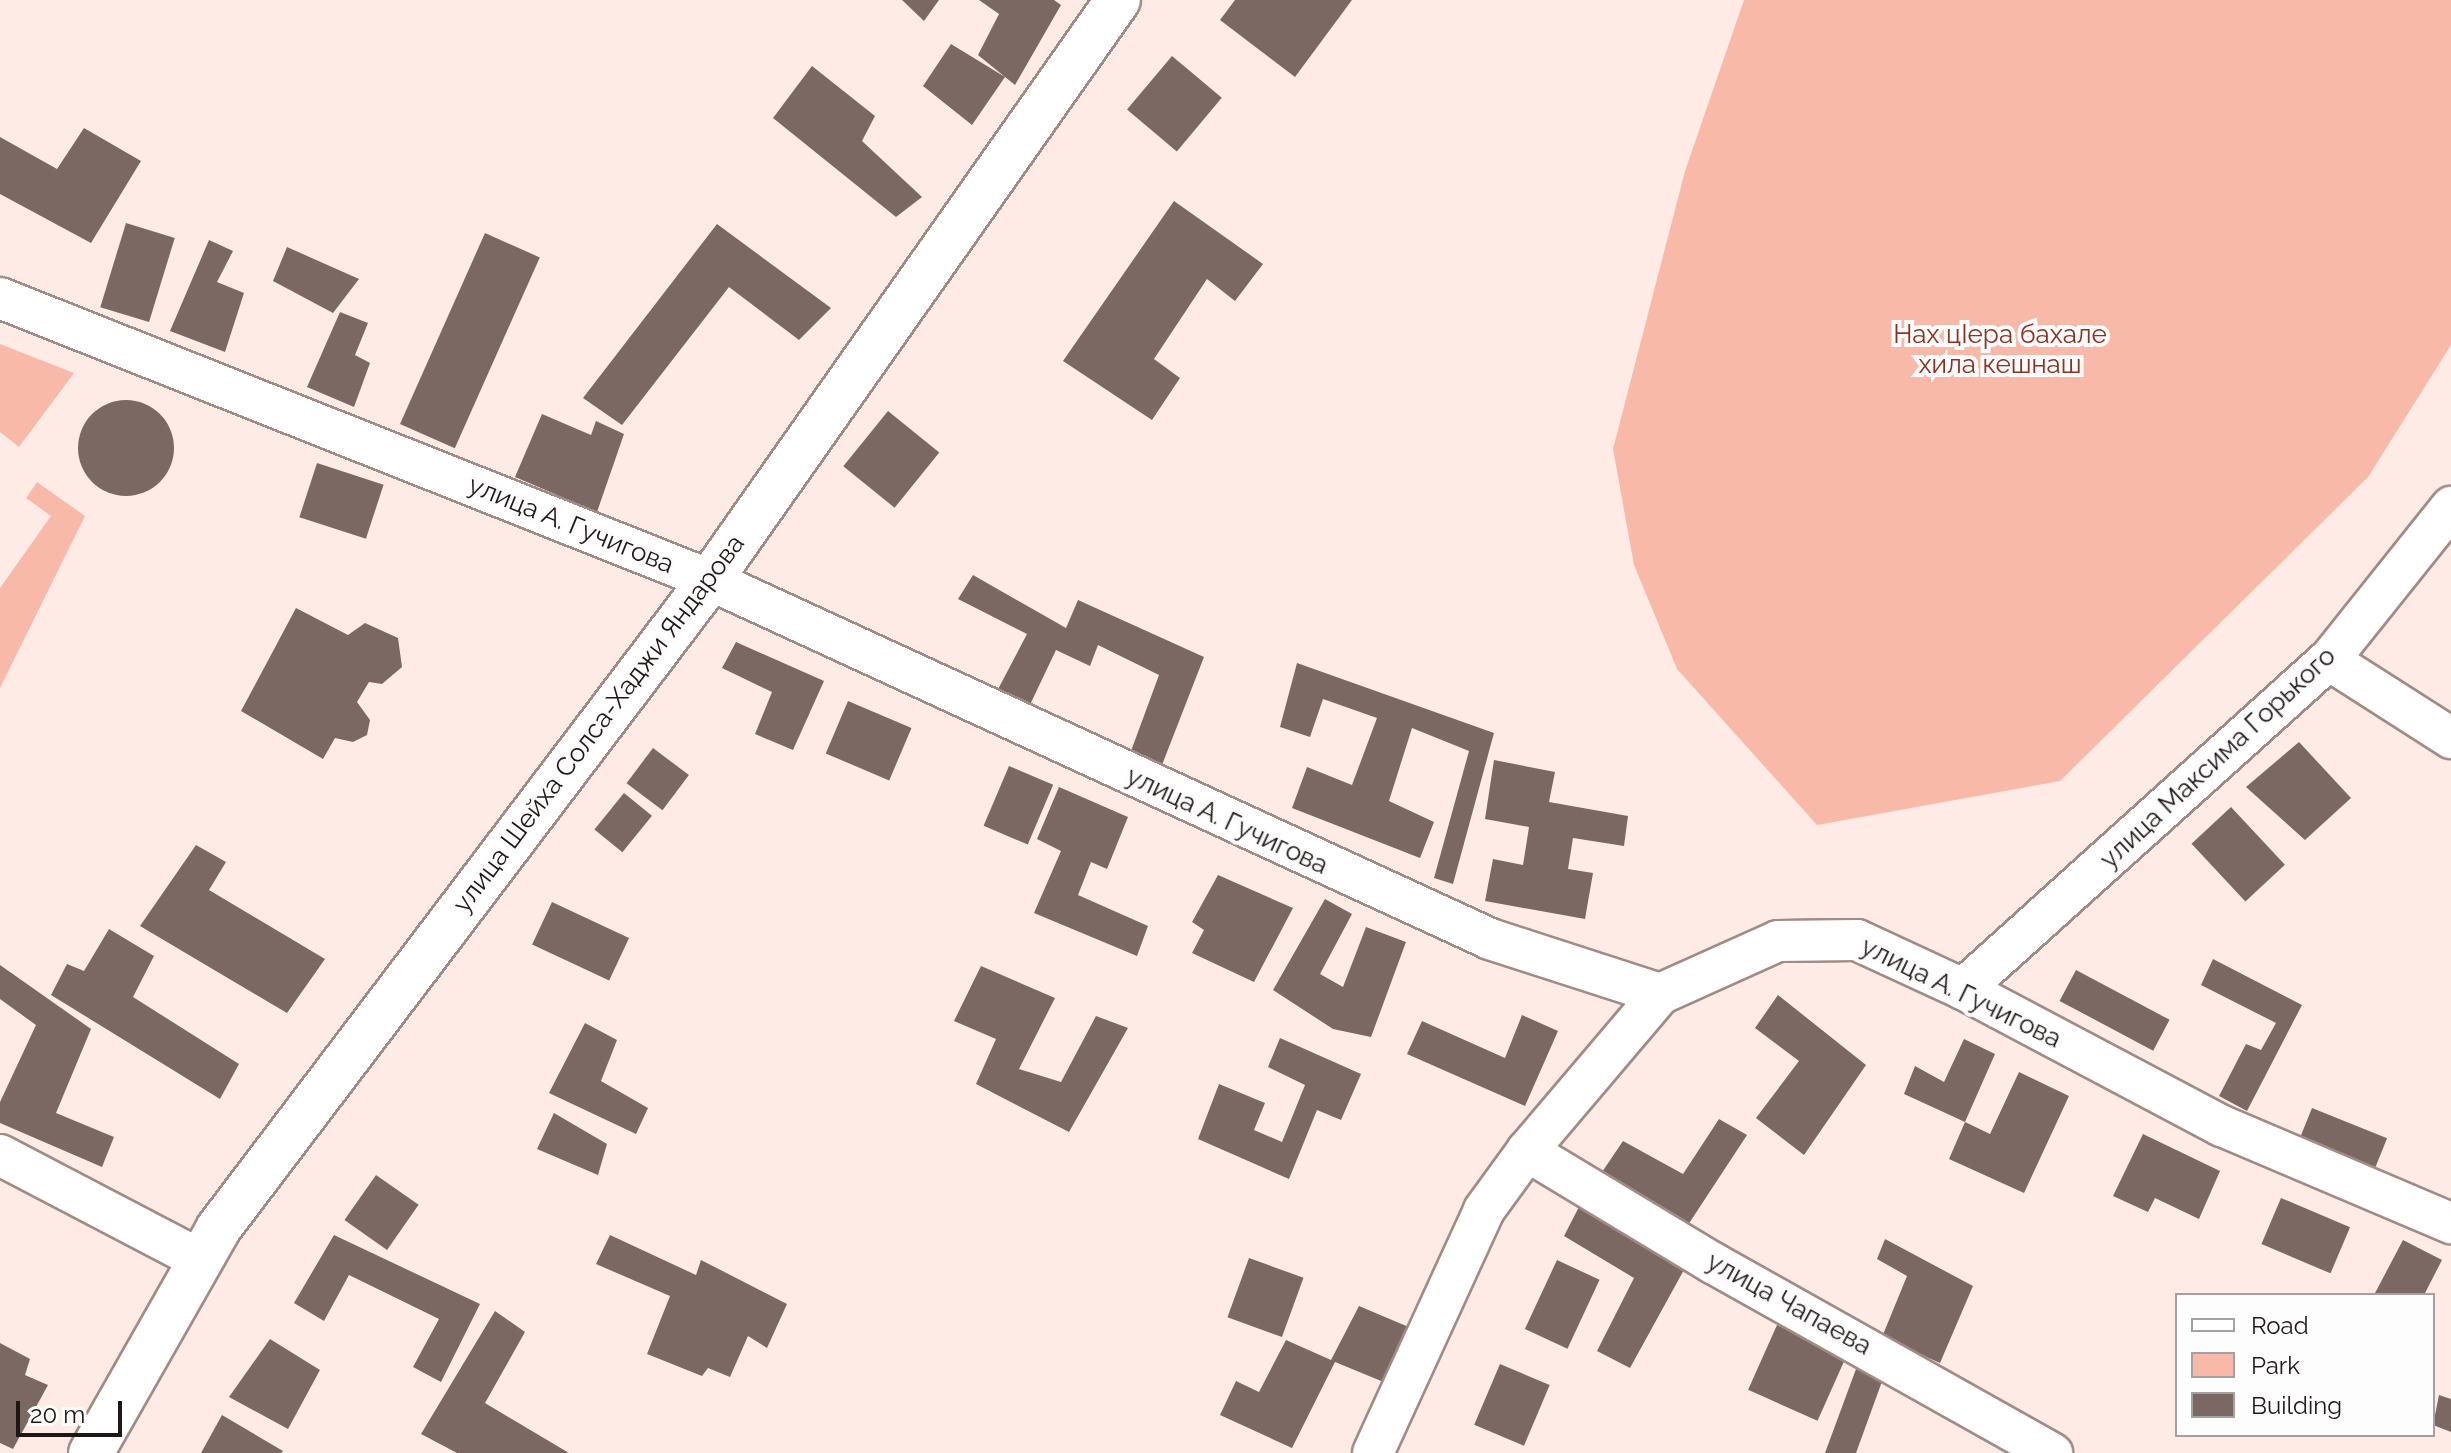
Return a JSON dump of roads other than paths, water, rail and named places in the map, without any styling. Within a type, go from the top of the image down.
[{"type":"main road","name":"улица Шейха Солса-Хаджи Яндарова","points":[[91,1453],[218,1229],[710,580],[1118,0]]},
{"type":"street","name":"улица А. Гучигова","points":[[0,298],[710,580],[1388,895],[1490,939],[1660,994],[1778,941],[1857,940],[1963,989],[2222,1126],[2451,1223]]},
{"type":"street","name":"улица Максима Горького","points":[[1963,989],[2329,660],[2451,507]]},
{"type":"street","points":[[2329,660],[2451,738]]},
{"type":"street","points":[[1373,1453],[1484,1210],[1527,1151],[1660,994]]},
{"type":"street","name":"улица Чапаева","points":[[1527,1151],[1713,1263],[2052,1453]]},
{"type":"street","points":[[0,1155],[201,1260]]},
{"type":"park label","name":"Нах цIера бахале хила кешнаш","points":[[2000,350]]}]
